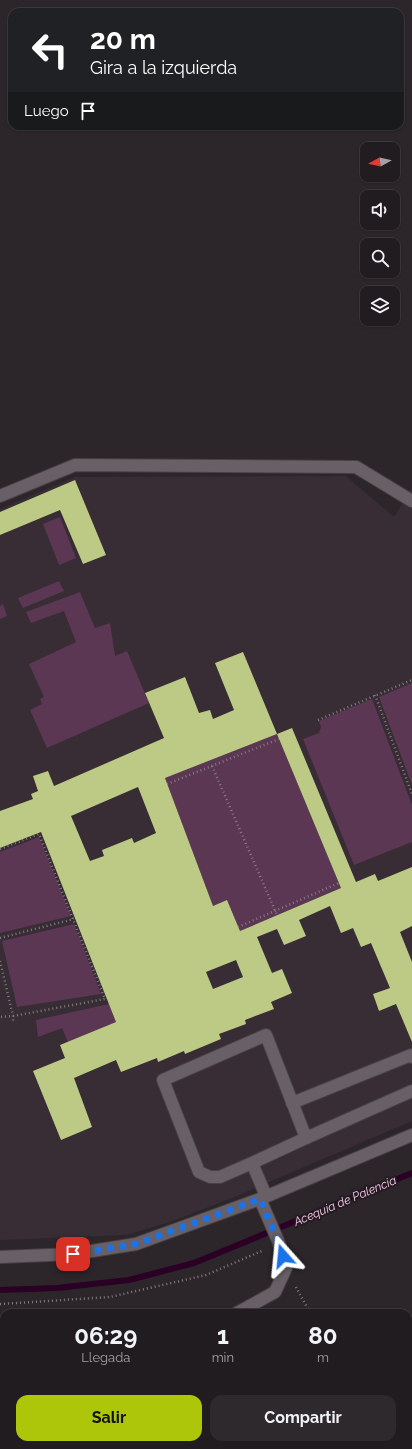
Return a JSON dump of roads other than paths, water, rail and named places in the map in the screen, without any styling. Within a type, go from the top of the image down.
[{"type":"street","points":[[0,496],[75,465],[356,467],[412,501]]},
{"type":"street","points":[[306,1138],[266,1035],[162,1080],[200,1172],[210,1177],[220,1177],[412,1091]]},
{"type":"street","points":[[292,1103],[411,1055],[412,1057]]},
{"type":"street","points":[[0,1257],[73,1254],[136,1244],[263,1198],[412,1134]]},
{"type":"street","points":[[244,1309],[276,1292],[286,1268],[279,1243],[267,1216],[252,1163]]},
{"type":"waterway","name":"Acequia de Palencia","points":[[0,1290],[57,1288],[129,1280],[194,1263],[412,1173]]}]
